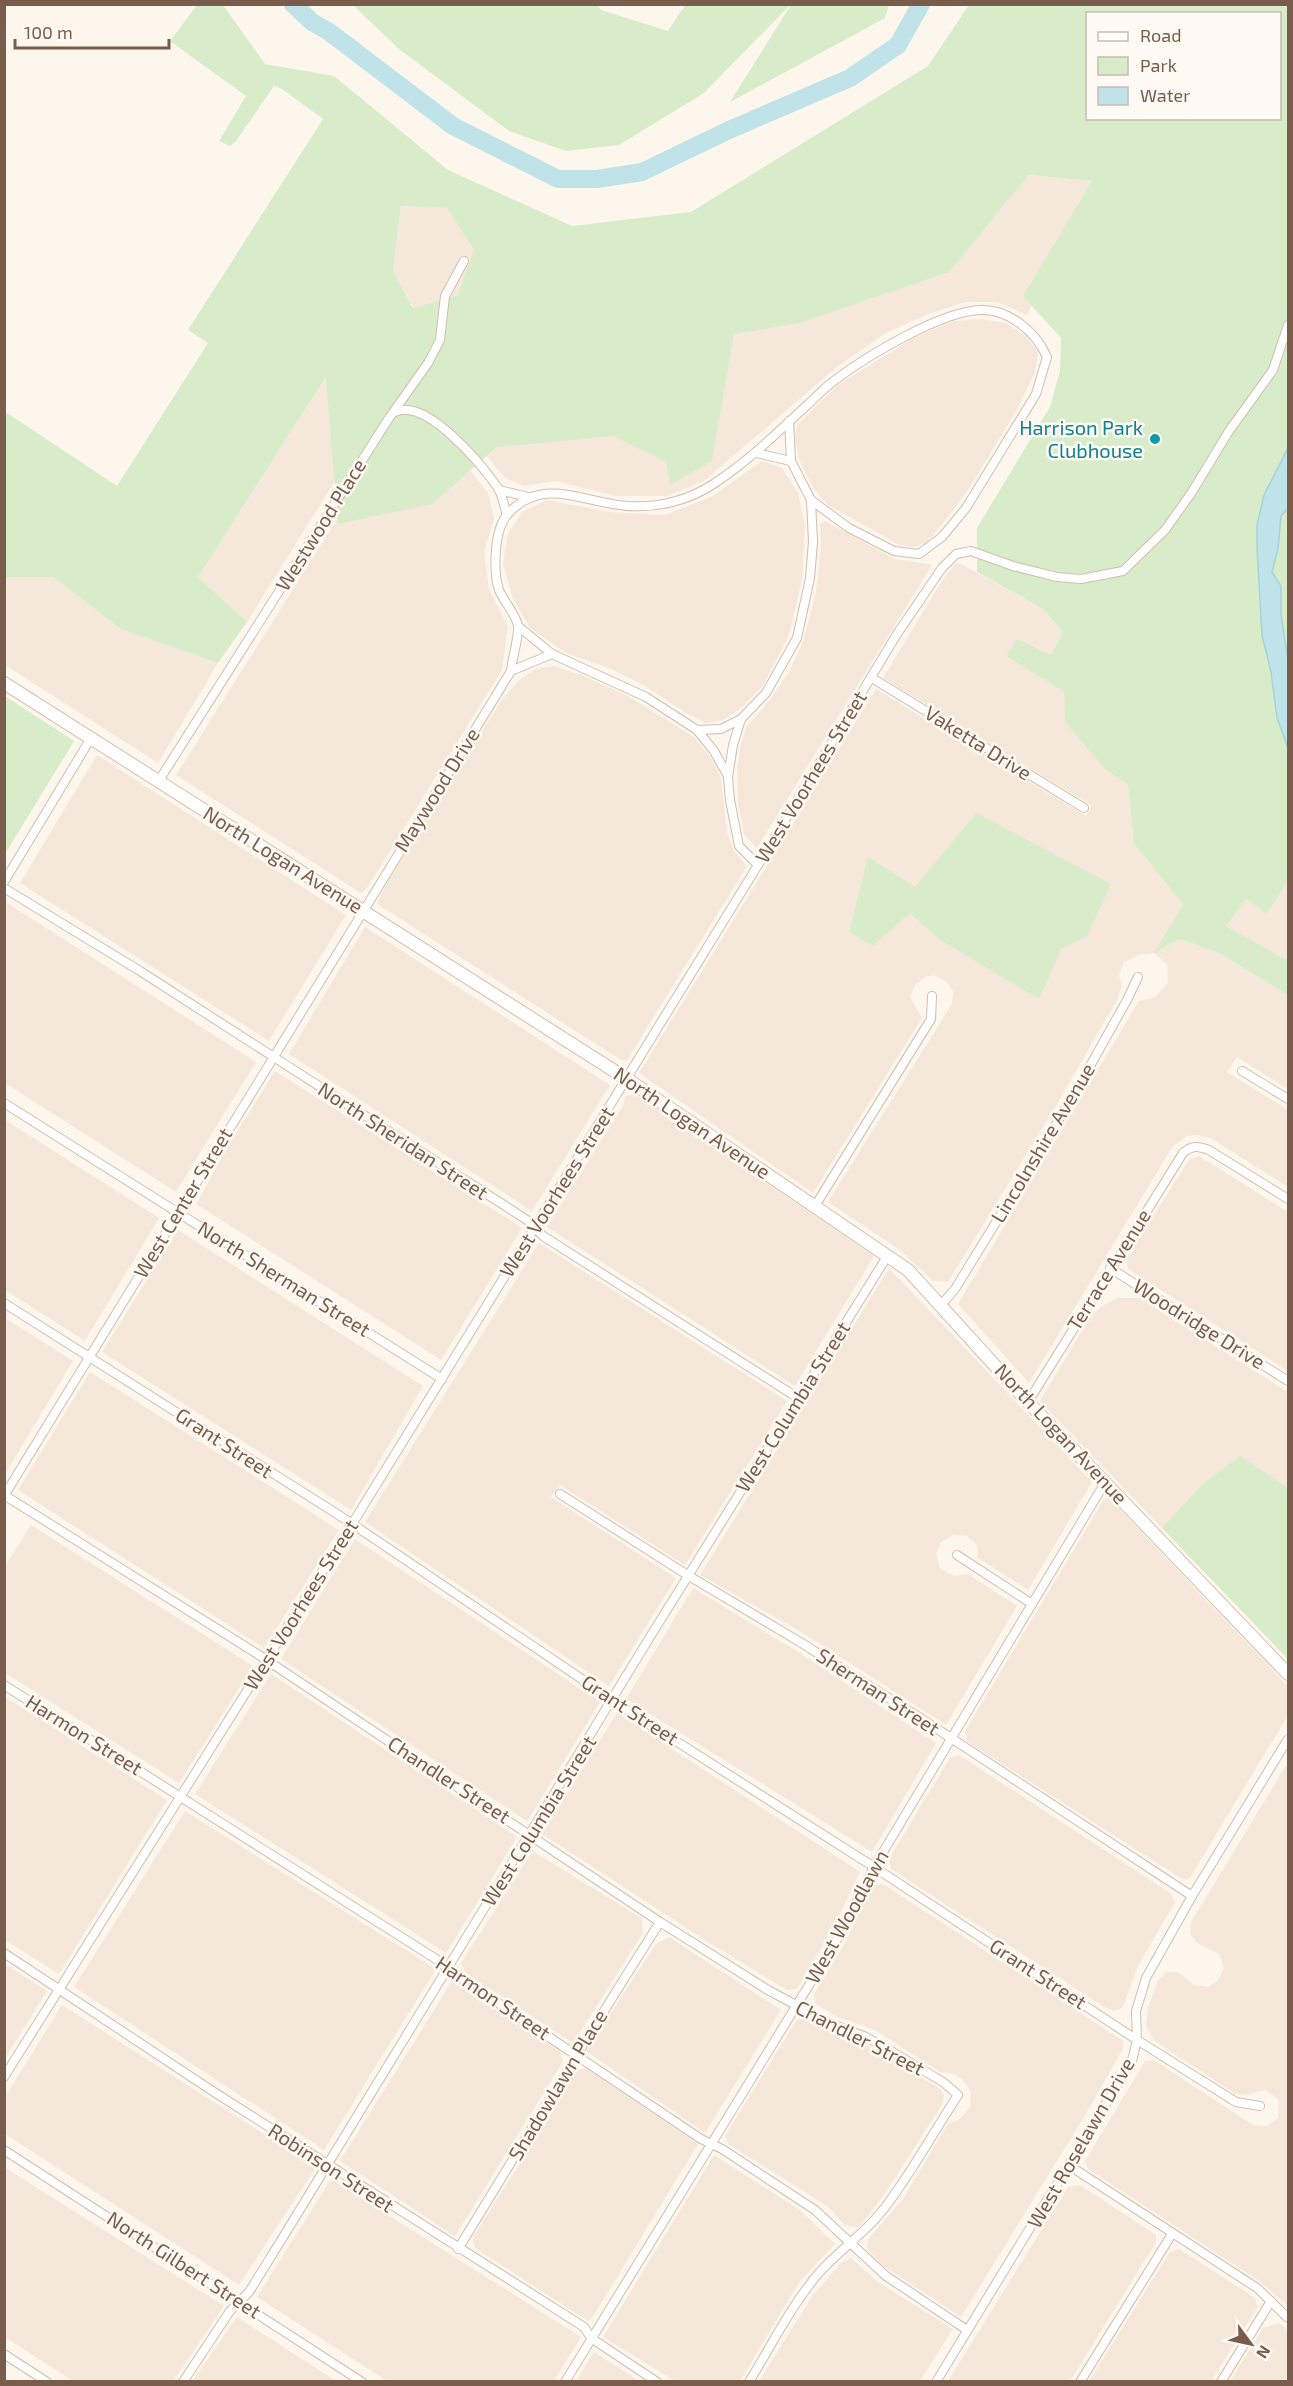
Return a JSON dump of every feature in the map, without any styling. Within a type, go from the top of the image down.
[{"type":"street","name":"Westwood Place","points":[[158,782],[394,412],[428,363],[440,340],[445,296],[464,261]]},
{"type":"street","points":[[499,490],[528,497],[553,492],[629,506],[668,505],[713,485],[756,453],[834,380],[904,336],[952,316],[980,310],[994,311],[1018,322],[1042,344],[1047,357],[1036,394],[966,508],[942,537],[921,552],[894,551],[849,528],[811,500]]},
{"type":"street","name":"West Voorhees Street","points":[[4,2077],[352,1524],[627,1079],[897,634],[942,568],[956,554],[971,551],[1013,566],[1057,577],[1081,579],[1123,571],[1165,530],[1192,492],[1229,431],[1273,370],[1288,326]]},
{"type":"street","points":[[394,412],[401,409],[415,410],[454,435],[499,490],[507,515]]},
{"type":"street","points":[[697,730],[721,729],[741,720],[766,693],[797,638],[810,578],[813,542],[811,500],[791,461],[789,421]]},
{"type":"street","points":[[756,453],[791,461]]},
{"type":"street","points":[[528,497],[507,515],[501,524],[496,546],[498,588],[518,626],[552,654],[646,698],[697,730],[714,751],[728,777]]},
{"type":"street","name":"Maywood Drive","points":[[363,910],[511,671],[518,626]]},
{"type":"street","points":[[511,671],[552,654]]},
{"type":"street","name":"Vaketta Drive","points":[[872,678],[1084,808]]},
{"type":"street","name":"North Logan Avenue","points":[[4,683],[627,1079],[908,1270],[1028,1402],[1288,1674]]},
{"type":"street","points":[[741,720],[733,745],[728,777],[730,800],[739,846],[758,865]]},
{"type":"street","points":[[4,882],[91,738]]},
{"type":"street","name":"North Sheridan Street","points":[[4,888],[140,971],[518,1215],[543,1236],[798,1398]]},
{"type":"street","name":"West Center Street","points":[[5,1495],[363,910]]},
{"type":"street","name":"Lincolnshire Avenue","points":[[941,1305],[955,1289],[1071,1100],[1138,977]]},
{"type":"street","points":[[815,1206],[931,1019],[932,996]]},
{"type":"street","points":[[1242,1071],[1288,1099]]},
{"type":"street","name":"North Sherman Street","points":[[4,1103],[442,1379]]},
{"type":"street","name":"Terrace Avenue","points":[[1028,1402],[1110,1268],[1188,1148],[1197,1146],[1209,1150],[1288,1199]]},
{"type":"street","name":"West Columbia Street","points":[[183,2382],[230,2311],[249,2292],[688,1576],[888,1255]]},
{"type":"street","name":"Woodridge Drive","points":[[1110,1268],[1288,1381]]},
{"type":"street","name":"Grant Street","points":[[4,1303],[352,1524],[613,1700],[874,1867],[1137,2040],[1236,2102],[1260,2106]]},
{"type":"street","name":"West Woodlawn","points":[[565,2382],[841,1933],[874,1867],[1106,1481]]},
{"type":"street","name":"Sherman Street","points":[[560,1494],[688,1576],[800,1642],[1192,1896]]},
{"type":"street","name":"Chandler Street","points":[[5,1495],[266,1660],[660,1922],[797,2005],[891,2051],[943,2082],[958,2095],[896,2194],[881,2213],[850,2243]]},
{"type":"street","points":[[957,1555],[1032,1604]]},
{"type":"street","name":"Harmon Street","points":[[4,1685],[448,1968],[710,2144],[815,2210],[886,2276],[967,2330]]},
{"type":"street","name":"West Roselawn Drive","points":[[936,2382],[1070,2166],[1132,2061],[1137,2040],[1136,2011],[1146,1978],[1192,1896],[1288,1738]]},
{"type":"street","name":"Shadowlawn Place","points":[[458,2249],[660,1922]]},
{"type":"street","name":"Robinson Street","points":[[4,1953],[458,2249],[584,2327],[591,2338],[657,2382]]},
{"type":"street","name":"North Gilbert Street","points":[[4,2150],[362,2382]]},
{"type":"street","points":[[1070,2166],[1257,2288],[1288,2318]]},
{"type":"street","points":[[1080,2382],[1172,2234]]},
{"type":"street","points":[[749,2382],[806,2288],[820,2271],[850,2243]]},
{"type":"street","points":[[1221,2382],[1272,2301]]},
{"type":"street","points":[[4,2354],[47,2382]]},
{"type":"shaded area","points":[[1029,175],[1093,181],[1027,315],[997,302],[965,302],[926,315],[886,333],[838,366],[704,481],[667,496],[616,496],[556,481],[524,486],[505,478],[487,456],[511,435],[734,334],[967,250]]},
{"type":"shaded area","points":[[401,206],[447,208],[475,250],[458,295],[414,308],[393,271]]},
{"type":"shaded area","points":[[982,319],[1006,323],[1025,336],[1038,351],[1035,372],[1018,408],[970,487],[949,516],[926,543],[914,547],[899,545],[828,505],[814,489],[800,462],[794,436],[798,424],[838,385],[913,338],[953,321]]},
{"type":"shaded area","points":[[327,376],[335,481],[247,622],[198,577]]},
{"type":"shaded area","points":[[399,421],[455,451],[488,493],[494,519],[484,551],[489,589],[508,627],[502,670],[367,888],[361,893],[176,775]]},
{"type":"shaded area","points":[[762,461],[782,468],[798,493],[805,526],[802,579],[789,635],[763,686],[740,709],[723,720],[706,723],[686,713],[645,686],[609,668],[566,653],[530,628],[513,599],[503,564],[508,534],[522,512],[547,500],[609,512],[665,515],[713,496]]},
{"type":"shaded area","points":[[825,521],[895,559],[932,565],[757,848],[744,834],[738,802],[737,769],[741,744],[747,726],[770,700],[789,672],[803,642],[816,592],[821,548],[820,525]]},
{"type":"shaded area","points":[[959,563],[1043,609],[1063,632],[1051,655],[1006,656],[1064,692],[1106,770],[1128,785],[1134,844],[1183,904],[1155,952],[1180,939],[1219,953],[1288,995],[1288,1089],[1237,1057],[1227,1072],[1288,1110],[1288,1187],[1212,1139],[1198,1135],[1187,1136],[1173,1146],[1029,1383],[958,1304],[1139,1001],[1155,997],[1168,983],[1167,964],[1154,953],[1139,955],[1124,962],[1119,975],[1122,985],[1118,998],[1057,1104],[948,1282],[933,1281],[900,1250],[828,1202],[952,1004],[953,991],[947,982],[934,975],[925,977],[915,985],[910,997],[922,1018],[813,1193],[639,1073],[876,689],[1086,816],[1092,806],[883,678],[943,579],[955,564]]},
{"type":"shaded area","points":[[4,577],[53,577],[121,629],[218,663],[158,763],[5,665]]},
{"type":"shaded area","points":[[553,666],[582,675],[628,696],[694,737],[711,758],[721,778],[727,832],[734,851],[747,866],[627,1060],[621,1060],[377,904],[385,886],[501,701],[518,681],[535,669]]},
{"type":"shaded area","points":[[97,755],[346,915],[269,1041],[20,883]]},
{"type":"shaded area","points":[[1288,881],[1287,961],[1226,926],[1246,899],[1268,913]]},
{"type":"shaded area","points":[[7,903],[256,1062],[176,1192],[5,1083],[4,907]]},
{"type":"shaded area","points":[[365,927],[610,1085],[532,1211],[289,1054]]},
{"type":"shaded area","points":[[275,1071],[522,1228],[441,1360],[196,1204],[233,1138]]},
{"type":"shaded area","points":[[637,1095],[874,1256],[795,1386],[547,1227],[624,1104],[625,1096]]},
{"type":"shaded area","points":[[5,1120],[159,1218],[85,1341],[5,1290]]},
{"type":"shaded area","points":[[1199,1156],[1288,1212],[1288,1371],[1128,1269],[1126,1259],[1189,1160]]},
{"type":"shaded area","points":[[178,1230],[423,1386],[351,1510],[102,1352]]},
{"type":"shaded area","points":[[539,1243],[787,1401],[685,1565],[560,1485],[551,1497],[676,1578],[609,1686],[365,1522]]},
{"type":"shaded area","points":[[889,1268],[1092,1482],[1028,1590],[978,1558],[977,1545],[967,1536],[953,1535],[941,1542],[936,1555],[940,1568],[954,1576],[968,1574],[1017,1606],[946,1725],[803,1633],[700,1575]]},
{"type":"shaded area","points":[[1117,1298],[1139,1298],[1288,1392],[1288,1659],[1040,1401],[1089,1319],[1102,1306]]},
{"type":"shaded area","points":[[5,1318],[73,1361],[5,1474]]},
{"type":"shaded area","points":[[90,1372],[339,1530],[264,1648],[18,1490]]},
{"type":"shaded area","points":[[1108,1497],[1288,1686],[1288,1715],[1190,1878],[1182,1879],[968,1742],[965,1731],[1103,1501]]},
{"type":"shaded area","points":[[31,1525],[253,1666],[179,1783],[5,1673],[5,1566]]},
{"type":"shaded area","points":[[355,1539],[600,1702],[528,1820],[281,1659]]},
{"type":"shaded area","points":[[693,1588],[795,1650],[936,1743],[872,1852],[626,1699]]},
{"type":"shaded area","points":[[271,1674],[517,1837],[446,1953],[195,1794]]},
{"type":"shaded area","points":[[5,1697],[167,1800],[59,1974],[5,1940]]},
{"type":"shaded area","points":[[617,1713],[860,1872],[833,1928],[797,1989],[787,1990],[708,1942],[542,1834]]},
{"type":"shaded area","points":[[959,1755],[1170,1893],[1175,1902],[1137,1968],[1123,2007],[1114,2011],[1104,2007],[891,1869],[889,1859],[950,1758]]},
{"type":"shaded area","points":[[1288,1762],[1288,2306],[1259,2281],[1088,2169],[1085,2161],[1145,2061],[1154,2060],[1253,2125],[1267,2126],[1278,2118],[1279,2100],[1266,2090],[1244,2095],[1234,2093],[1155,2041],[1146,2027],[1148,2007],[1158,1981],[1166,1972],[1178,1972],[1194,1985],[1208,1987],[1218,1981],[1224,1968],[1219,1954],[1197,1943],[1190,1933],[1191,1922]]},
{"type":"shaded area","points":[[185,1811],[436,1969],[324,2150],[74,1987]]},
{"type":"shaded area","points":[[533,1851],[641,1918],[643,1933],[573,2043],[466,1973],[461,1963]]},
{"type":"shaded area","points":[[883,1884],[1123,2041],[1123,2049],[1084,2117],[961,2317],[882,2265],[867,2248],[868,2239],[903,2199],[948,2124],[960,2119],[970,2107],[971,2091],[962,2079],[952,2073],[940,2072],[875,2030],[838,2017],[815,2004],[814,1994],[845,1943],[872,1886]]},
{"type":"shaded area","points":[[669,1937],[781,2010],[705,2133],[586,2051],[656,1944]]},
{"type":"shaded area","points":[[5,1964],[47,1991],[5,2058]]},
{"type":"shaded area","points":[[452,1981],[560,2051],[563,2062],[455,2236],[340,2161]]},
{"type":"shaded area","points":[[62,2005],[311,2164],[314,2170],[239,2285],[5,2134],[5,2097]]},
{"type":"shaded area","points":[[805,2018],[827,2031],[866,2045],[939,2088],[944,2095],[943,2103],[884,2195],[859,2227],[846,2226],[827,2206],[728,2144],[725,2136],[796,2021]]},
{"type":"shaded area","points":[[586,2068],[698,2144],[594,2315],[588,2321],[475,2248],[473,2237],[567,2089],[574,2071]]},
{"type":"shaded area","points":[[714,2155],[800,2210],[835,2244],[800,2281],[740,2381],[675,2381],[603,2337]]},
{"type":"shaded area","points":[[4,2167],[224,2306],[173,2381],[73,2381],[5,2337]]},
{"type":"shaded area","points":[[331,2179],[581,2337],[554,2381],[387,2381],[257,2297]]},
{"type":"shaded area","points":[[1080,2185],[1156,2235],[1156,2242],[1070,2381],[948,2381],[1068,2187]]},
{"type":"shaded area","points":[[1179,2249],[1255,2298],[1258,2307],[1211,2381],[1089,2381],[1170,2252]]},
{"type":"shaded area","points":[[851,2258],[878,2282],[953,2329],[920,2381],[759,2381],[814,2294],[842,2262]]},
{"type":"shaded area","points":[[237,2317],[336,2381],[192,2381]]},
{"type":"shaded area","points":[[1279,2323],[1288,2330],[1288,2381],[1230,2381],[1263,2328]]},
{"type":"shaded area","points":[[594,2352],[639,2381],[576,2381]]},
{"type":"green space","points":[[197,5],[223,5],[265,64],[334,76],[448,170],[572,226],[691,212],[928,66],[969,5],[1288,5],[1288,448],[1264,495],[1257,548],[1262,635],[1271,671],[1277,718],[1288,748],[1288,881],[1267,914],[1246,899],[1226,926],[1286,960],[1288,958],[1288,995],[1219,953],[1180,939],[1154,953],[1183,904],[1134,844],[1128,785],[1106,770],[1065,722],[1064,692],[1006,656],[1017,639],[1051,655],[1063,632],[1043,609],[977,572],[977,528],[1050,407],[1060,371],[1061,338],[1023,296],[1092,181],[1029,175],[949,272],[799,323],[734,334],[712,461],[670,485],[666,462],[613,436],[497,447],[432,504],[338,524],[326,377],[198,577],[247,622],[218,663],[121,629],[53,577],[5,577],[4,411],[117,486],[208,343],[188,330],[323,119],[282,89],[274,86],[236,141],[230,146],[219,141],[246,96],[170,41]],"holes":[[[401,206],[447,208],[474,250],[458,295],[413,308],[393,271]]]},
{"type":"green space","points":[[353,5],[597,5],[601,10],[668,31],[685,5],[790,5],[704,93],[619,145],[566,151],[509,131],[399,49]]},
{"type":"green space","points":[[791,5],[889,5],[885,18],[730,102]]},
{"type":"green space","points":[[1288,508],[1288,660],[1281,614],[1281,586],[1272,572],[1278,549],[1281,516]]},
{"type":"green space","points":[[5,696],[74,741],[5,854]]},
{"type":"green space","points":[[976,813],[1111,884],[1087,936],[1061,949],[1039,999],[939,939],[910,913],[873,946],[849,932],[868,857],[915,887]]},
{"type":"green space","points":[[1240,1456],[1288,1488],[1288,1659],[1162,1528],[1203,1484]]},
{"type":"water","points":[[1288,448],[1288,508],[1281,516],[1278,549],[1272,572],[1281,586],[1281,614],[1288,660],[1288,748],[1277,718],[1271,672],[1262,635],[1257,525],[1264,495]]},
{"type":"waterway","points":[[293,4],[312,22],[328,31],[453,126],[558,179],[597,179],[642,172],[729,130],[850,78],[898,45],[921,4]]},
{"type":"place","name":"Harrison Park Clubhouse","points":[[1155,439]]}]
